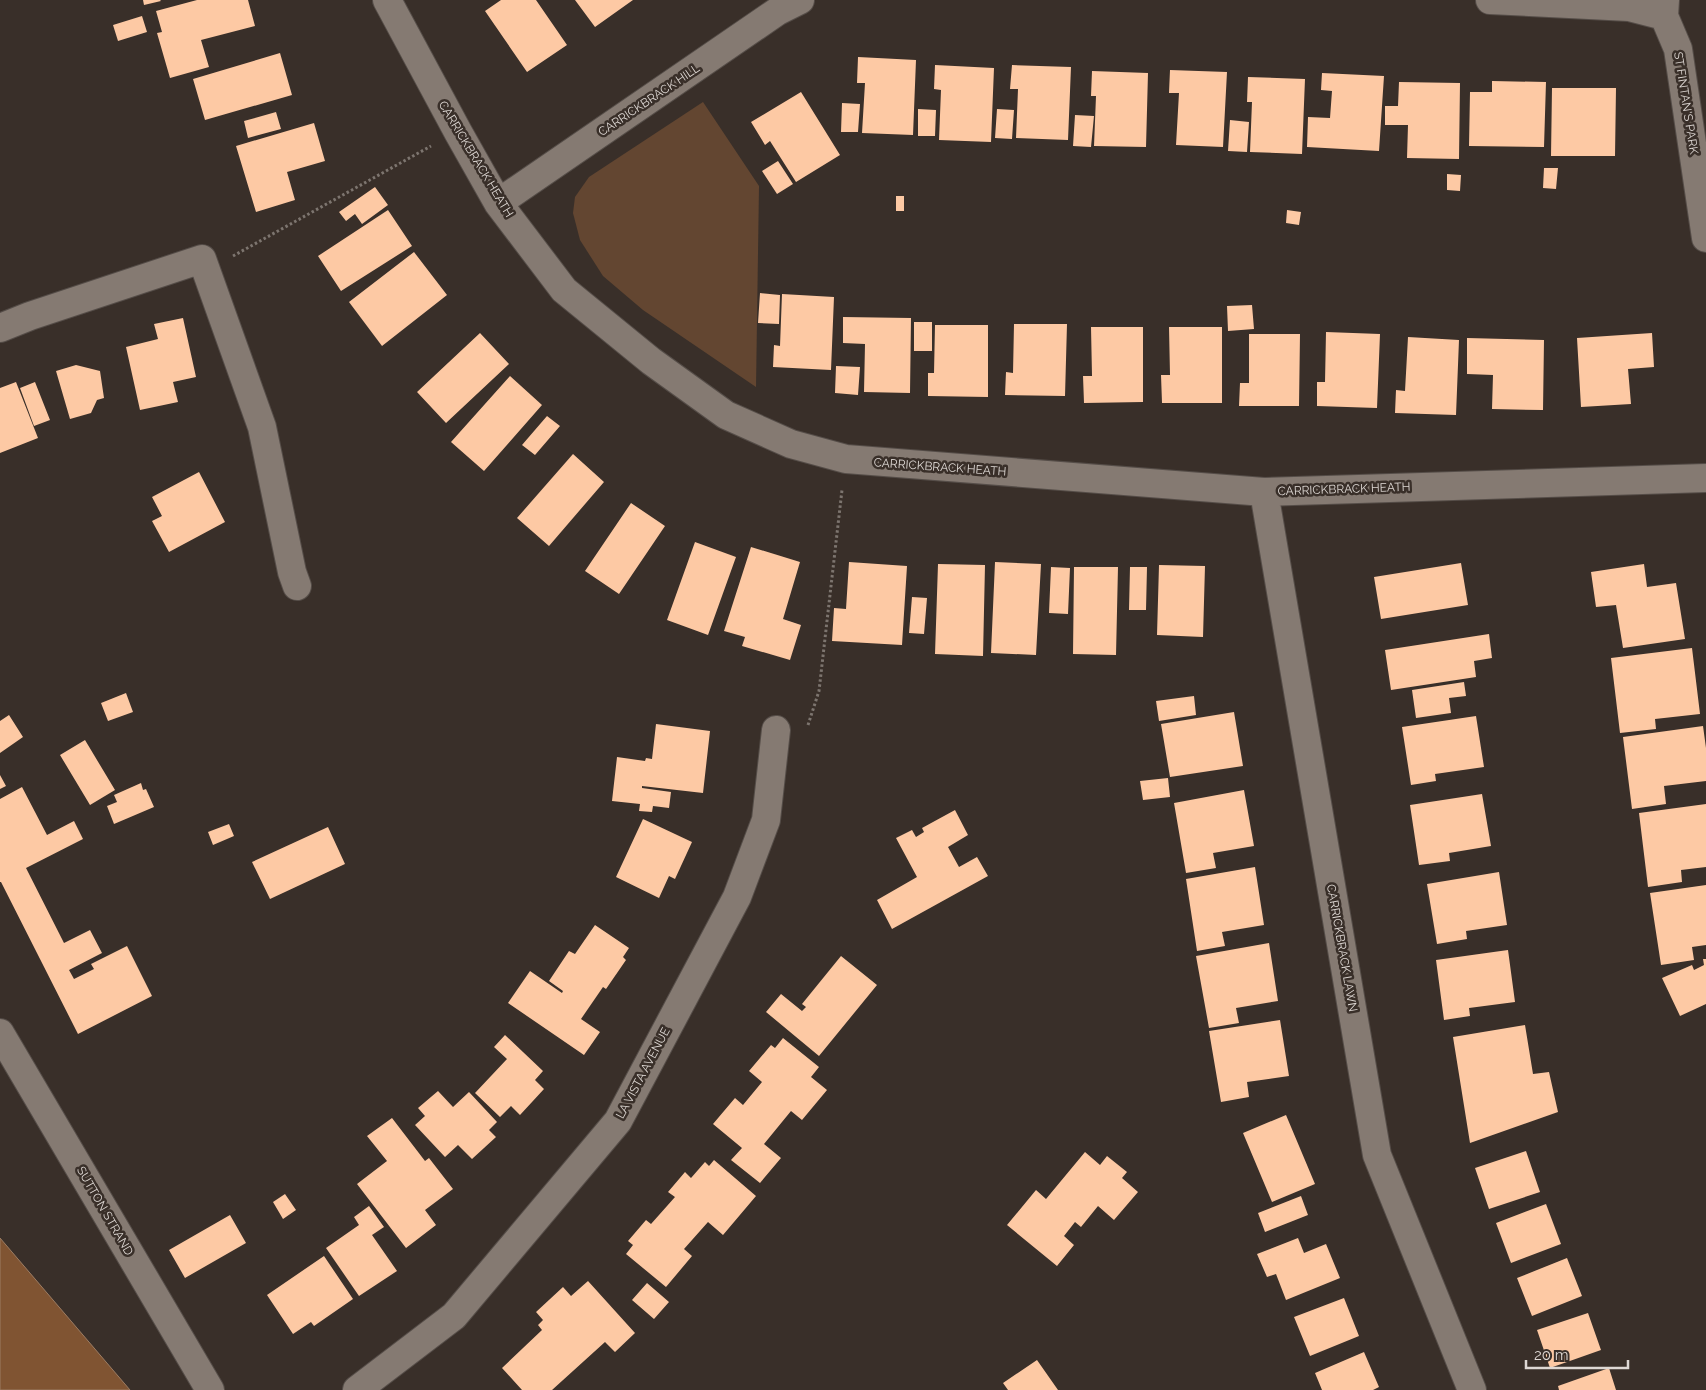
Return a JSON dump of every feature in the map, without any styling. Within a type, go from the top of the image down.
[{"type":"street","name":"CARRICKBRACK HEATH","points":[[387,0],[498,202],[564,290],[651,361],[726,415],[791,444],[846,460],[1264,492],[1706,478]]},
{"type":"street","name":"CARRICKBRACK HILL","points":[[498,202],[778,12],[800,0]]},
{"type":"street","points":[[1490,0],[1665,8]]},
{"type":"street","name":"ST FINTAN'S PARK","points":[[1665,8],[1678,49],[1706,238]]},
{"type":"street","points":[[0,328],[30,316],[202,259],[262,427],[292,572],[297,586]]},
{"type":"street","name":"CARRICKBRACK LAWN","points":[[1264,492],[1377,1155],[1472,1390]]},
{"type":"street","name":"LA VISTA AVENUE","points":[[357,1390],[454,1316],[618,1121],[736,897],[766,820],[776,730]]},
{"type":"street","name":"SUTTON STRAND","points":[[0,1033],[210,1390]]},
{"type":"path","points":[[206,270],[458,132]]},
{"type":"path","points":[[776,730],[806,731],[819,691],[846,460]]},
{"type":"shaded area","points":[[703,102],[759,186],[756,387],[643,310],[603,276],[580,240],[573,213],[575,197],[589,177]]},
{"type":"shaded area","points":[[0,1238],[130,1390],[0,1390]]},
{"type":"building","points":[[143,0],[160,0],[161,1],[144,5]]},
{"type":"building","points":[[197,0],[248,0],[255,26],[201,40],[209,67],[170,78],[157,33],[162,32],[156,11]]},
{"type":"building","points":[[501,0],[536,0],[567,45],[527,72],[485,11]]},
{"type":"building","points":[[575,0],[633,0],[595,27]]},
{"type":"building","points":[[142,16],[147,32],[118,41],[113,25]]},
{"type":"building","points":[[280,53],[292,95],[205,120],[193,79]]},
{"type":"building","points":[[858,57],[916,60],[913,135],[862,133],[865,83],[857,83]]},
{"type":"building","points":[[935,65],[994,68],[991,142],[939,140],[941,90],[934,89]]},
{"type":"building","points":[[1012,65],[1071,67],[1068,140],[1016,138],[1018,89],[1010,89]]},
{"type":"building","points":[[1170,70],[1227,72],[1223,147],[1176,145],[1179,93],[1169,93]]},
{"type":"building","points":[[1092,71],[1148,73],[1146,147],[1094,146],[1096,96],[1091,96]]},
{"type":"building","points":[[1322,73],[1384,76],[1379,151],[1307,147],[1308,117],[1330,118],[1332,91],[1321,90]]},
{"type":"building","points":[[1248,77],[1305,79],[1302,154],[1250,152],[1252,102],[1247,102]]},
{"type":"building","points":[[1492,81],[1546,82],[1544,147],[1469,146],[1470,92],[1492,92]]},
{"type":"building","points":[[1399,82],[1460,83],[1459,159],[1407,158],[1408,125],[1385,125],[1385,106],[1398,106]]},
{"type":"building","points":[[1552,88],[1616,88],[1615,156],[1551,156]]},
{"type":"building","points":[[801,92],[840,155],[796,182],[770,141],[765,145],[751,122]]},
{"type":"building","points":[[842,103],[860,104],[858,132],[841,132]]},
{"type":"building","points":[[918,109],[936,110],[935,136],[918,136]]},
{"type":"building","points":[[997,109],[1014,110],[1012,139],[995,138]]},
{"type":"building","points":[[276,112],[281,129],[248,138],[244,121]]},
{"type":"building","points":[[1075,115],[1094,116],[1091,147],[1073,146]]},
{"type":"building","points":[[1230,120],[1249,122],[1247,152],[1228,151]]},
{"type":"building","points":[[314,123],[325,161],[287,172],[295,200],[256,212],[236,146]]},
{"type":"building","points":[[778,161],[793,184],[777,194],[762,171]]},
{"type":"building","points":[[1544,168],[1558,168],[1556,189],[1543,188]]},
{"type":"building","points":[[1447,174],[1461,175],[1460,191],[1447,190]]},
{"type":"building","points":[[375,187],[388,205],[362,224],[355,214],[346,221],[339,212]]},
{"type":"building","points":[[896,196],[904,196],[904,211],[896,211]]},
{"type":"building","points":[[388,210],[412,246],[341,291],[318,256]]},
{"type":"building","points":[[1287,210],[1301,212],[1299,225],[1286,223]]},
{"type":"building","points":[[414,252],[447,295],[382,346],[349,302]]},
{"type":"building","points":[[760,293],[780,295],[779,324],[758,323]]},
{"type":"building","points":[[782,294],[834,297],[831,370],[773,367],[774,345],[780,346]]},
{"type":"building","points":[[1252,305],[1254,329],[1228,331],[1227,306]]},
{"type":"building","points":[[843,317],[911,318],[910,393],[864,392],[865,344],[843,343]]},
{"type":"building","points":[[183,318],[196,377],[173,382],[178,402],[140,410],[126,347],[158,339],[154,324]]},
{"type":"building","points":[[914,322],[932,322],[932,351],[914,351]]},
{"type":"building","points":[[1014,324],[1067,324],[1065,396],[1005,395],[1006,372],[1013,373]]},
{"type":"building","points":[[935,325],[988,325],[988,397],[928,396],[928,373],[934,373]]},
{"type":"building","points":[[1091,327],[1143,327],[1143,402],[1084,403],[1083,376],[1092,376]]},
{"type":"building","points":[[1169,327],[1222,327],[1222,403],[1162,403],[1161,375],[1170,375]]},
{"type":"building","points":[[1326,332],[1380,334],[1377,408],[1317,406],[1317,382],[1325,382]]},
{"type":"building","points":[[480,333],[509,364],[446,423],[417,392]]},
{"type":"building","points":[[1652,333],[1654,367],[1628,369],[1631,404],[1581,407],[1577,338]]},
{"type":"building","points":[[1249,334],[1300,334],[1299,406],[1239,406],[1240,383],[1249,383]]},
{"type":"building","points":[[1408,337],[1459,340],[1456,415],[1395,413],[1396,390],[1405,391]]},
{"type":"building","points":[[1467,338],[1544,340],[1543,410],[1492,409],[1493,375],[1467,374]]},
{"type":"building","points":[[76,365],[100,371],[104,398],[97,400],[91,413],[70,419],[56,371]]},
{"type":"building","points":[[836,366],[860,367],[858,395],[835,393]]},
{"type":"building","points":[[510,376],[542,405],[484,471],[451,442]]},
{"type":"building","points":[[16,382],[38,438],[0,453],[0,388]]},
{"type":"building","points":[[35,382],[50,420],[34,426],[20,388]]},
{"type":"building","points":[[547,416],[560,426],[535,455],[522,445]]},
{"type":"building","points":[[573,454],[604,482],[549,546],[517,518]]},
{"type":"building","points":[[199,472],[225,522],[169,552],[152,521],[162,516],[152,497]]},
{"type":"building","points":[[631,503],[665,526],[619,594],[585,571]]},
{"type":"building","points":[[695,542],[736,557],[708,635],[667,620]]},
{"type":"building","points":[[751,547],[800,562],[783,619],[801,625],[790,660],[742,646],[745,637],[724,631]]},
{"type":"building","points":[[849,562],[907,566],[902,645],[832,641],[834,608],[846,609]]},
{"type":"building","points":[[995,562],[1041,564],[1036,655],[991,653]]},
{"type":"building","points":[[1461,563],[1468,605],[1381,619],[1374,577]]},
{"type":"building","points":[[938,564],[985,565],[983,656],[935,654]]},
{"type":"building","points":[[1644,564],[1647,587],[1676,583],[1685,639],[1623,648],[1616,605],[1596,607],[1591,572]]},
{"type":"building","points":[[1159,565],[1205,566],[1203,637],[1157,635]]},
{"type":"building","points":[[1051,567],[1070,568],[1068,614],[1049,613]]},
{"type":"building","points":[[1074,567],[1118,567],[1116,655],[1073,654]]},
{"type":"building","points":[[1130,567],[1147,567],[1146,610],[1129,610]]},
{"type":"building","points":[[912,597],[927,598],[924,634],[909,633]]},
{"type":"building","points":[[1489,634],[1492,658],[1474,661],[1476,677],[1391,690],[1385,650]]},
{"type":"building","points":[[1692,648],[1700,714],[1655,719],[1656,729],[1620,733],[1611,658]]},
{"type":"building","points":[[1464,682],[1466,696],[1449,698],[1451,713],[1416,718],[1412,690]]},
{"type":"building","points":[[126,693],[133,712],[108,721],[101,703]]},
{"type":"building","points":[[1194,696],[1196,715],[1159,721],[1156,701]]},
{"type":"building","points":[[1234,712],[1243,766],[1170,777],[1161,724]]},
{"type":"building","points":[[9,715],[23,737],[0,753],[0,721]]},
{"type":"building","points":[[1476,716],[1484,767],[1435,774],[1436,781],[1411,785],[1402,727]]},
{"type":"building","points":[[656,724],[710,731],[703,793],[642,786],[642,788],[671,792],[669,808],[653,806],[652,812],[639,811],[640,804],[612,801],[617,757],[645,761],[646,758],[652,759]]},
{"type":"building","points":[[1703,726],[1706,748],[1706,781],[1664,786],[1666,804],[1632,809],[1623,737]]},
{"type":"building","points":[[85,740],[115,790],[90,805],[60,755]]},
{"type":"building","points":[[0,775],[6,786],[0,789]]},
{"type":"building","points":[[1168,778],[1170,797],[1143,800],[1140,781]]},
{"type":"building","points":[[141,783],[143,790],[146,789],[154,807],[114,824],[107,806],[117,802],[114,795]]},
{"type":"building","points":[[22,787],[47,835],[74,821],[83,839],[26,868],[64,943],[90,930],[102,953],[69,970],[74,979],[94,969],[91,964],[127,946],[152,996],[78,1034],[0,882],[0,799]]},
{"type":"building","points":[[1244,790],[1254,846],[1213,853],[1216,868],[1186,873],[1174,803]]},
{"type":"building","points":[[1482,794],[1491,846],[1449,853],[1450,861],[1419,865],[1410,805]]},
{"type":"building","points":[[1706,804],[1706,867],[1681,870],[1682,882],[1648,887],[1639,813]]},
{"type":"building","points":[[955,810],[968,835],[948,847],[959,867],[977,857],[988,876],[892,929],[877,900],[917,877],[896,838],[912,830],[916,837],[924,832],[922,828]]},
{"type":"building","points":[[643,819],[692,842],[675,879],[669,876],[659,898],[616,877]]},
{"type":"building","points":[[229,824],[234,836],[213,845],[208,832]]},
{"type":"building","points":[[328,827],[345,864],[270,899],[252,862]]},
{"type":"building","points":[[1255,867],[1264,925],[1222,932],[1225,946],[1197,951],[1186,879]]},
{"type":"building","points":[[1499,872],[1507,925],[1466,931],[1467,939],[1437,944],[1427,884]]},
{"type":"building","points":[[1706,885],[1706,945],[1692,947],[1694,960],[1661,965],[1650,893]]},
{"type":"building","points":[[595,925],[629,948],[623,957],[626,960],[606,989],[603,987],[581,1019],[600,1032],[584,1055],[508,1003],[530,971],[562,993],[563,991],[549,981],[569,951],[575,954]]},
{"type":"building","points":[[1269,943],[1278,1001],[1236,1008],[1239,1023],[1209,1028],[1196,956]]},
{"type":"building","points":[[1508,950],[1515,1002],[1469,1008],[1470,1016],[1444,1020],[1436,960]]},
{"type":"building","points":[[841,956],[877,985],[819,1056],[766,1012],[781,994],[802,1011],[806,1007],[802,1004]]},
{"type":"building","points":[[1703,959],[1706,959],[1706,1004],[1680,1016],[1662,978],[1692,965],[1694,970],[1704,965]]},
{"type":"building","points":[[1280,1020],[1289,1076],[1247,1082],[1249,1097],[1221,1102],[1209,1031]]},
{"type":"building","points":[[1525,1025],[1533,1074],[1549,1072],[1558,1112],[1470,1143],[1453,1037]]},
{"type":"building","points":[[505,1035],[543,1071],[535,1080],[544,1089],[520,1115],[511,1106],[500,1117],[475,1093],[507,1059],[494,1047]]},
{"type":"building","points":[[783,1038],[819,1067],[811,1077],[827,1090],[802,1120],[791,1111],[764,1144],[781,1158],[760,1183],[731,1160],[742,1148],[713,1124],[735,1098],[743,1105],[762,1082],[749,1071],[771,1045],[775,1048]]},
{"type":"building","points":[[438,1091],[453,1107],[469,1092],[497,1122],[489,1130],[496,1137],[472,1159],[458,1145],[445,1157],[415,1125],[425,1116],[418,1108]]},
{"type":"building","points":[[1286,1115],[1315,1184],[1272,1202],[1243,1133]]},
{"type":"building","points":[[392,1118],[425,1161],[429,1158],[453,1189],[425,1210],[436,1225],[406,1248],[357,1184],[387,1161],[367,1136]]},
{"type":"building","points":[[1526,1151],[1540,1192],[1489,1209],[1475,1168]]},
{"type":"building","points":[[1085,1152],[1100,1165],[1107,1156],[1127,1172],[1122,1178],[1138,1192],[1114,1220],[1098,1206],[1081,1227],[1075,1222],[1064,1236],[1074,1245],[1057,1266],[1007,1225],[1036,1190],[1046,1199]]},
{"type":"building","points":[[714,1160],[756,1196],[723,1235],[708,1222],[684,1249],[692,1256],[666,1287],[626,1254],[633,1245],[628,1241],[646,1220],[651,1224],[675,1197],[668,1192],[685,1172],[691,1178],[705,1162],[709,1166]]},
{"type":"building","points":[[285,1194],[296,1210],[283,1219],[273,1202]]},
{"type":"building","points":[[1301,1196],[1308,1215],[1265,1232],[1258,1213]]},
{"type":"building","points":[[1546,1204],[1561,1244],[1511,1263],[1496,1223]]},
{"type":"building","points":[[369,1206],[384,1227],[372,1235],[397,1271],[359,1296],[326,1248],[359,1225],[354,1217]]},
{"type":"building","points":[[230,1215],[246,1243],[185,1278],[169,1250]]},
{"type":"building","points":[[1298,1238],[1304,1253],[1326,1244],[1340,1278],[1286,1300],[1276,1274],[1267,1277],[1257,1254]]},
{"type":"building","points":[[324,1256],[353,1299],[314,1326],[311,1322],[293,1334],[267,1295]]},
{"type":"building","points":[[1567,1258],[1582,1296],[1532,1316],[1517,1278]]},
{"type":"building","points":[[588,1281],[635,1333],[615,1352],[605,1342],[552,1390],[522,1390],[502,1368],[542,1330],[538,1325],[543,1320],[536,1312],[563,1287],[571,1296]]},
{"type":"building","points":[[647,1283],[669,1302],[654,1319],[632,1300]]},
{"type":"building","points":[[1344,1298],[1359,1336],[1310,1356],[1294,1317]]},
{"type":"building","points":[[1588,1313],[1601,1350],[1550,1368],[1537,1330]]},
{"type":"building","points":[[1364,1352],[1379,1387],[1373,1390],[1322,1390],[1315,1373]]},
{"type":"building","points":[[1037,1360],[1058,1390],[1008,1390],[1003,1383]]},
{"type":"building","points":[[1609,1368],[1616,1390],[1559,1390],[1558,1386]]}]
